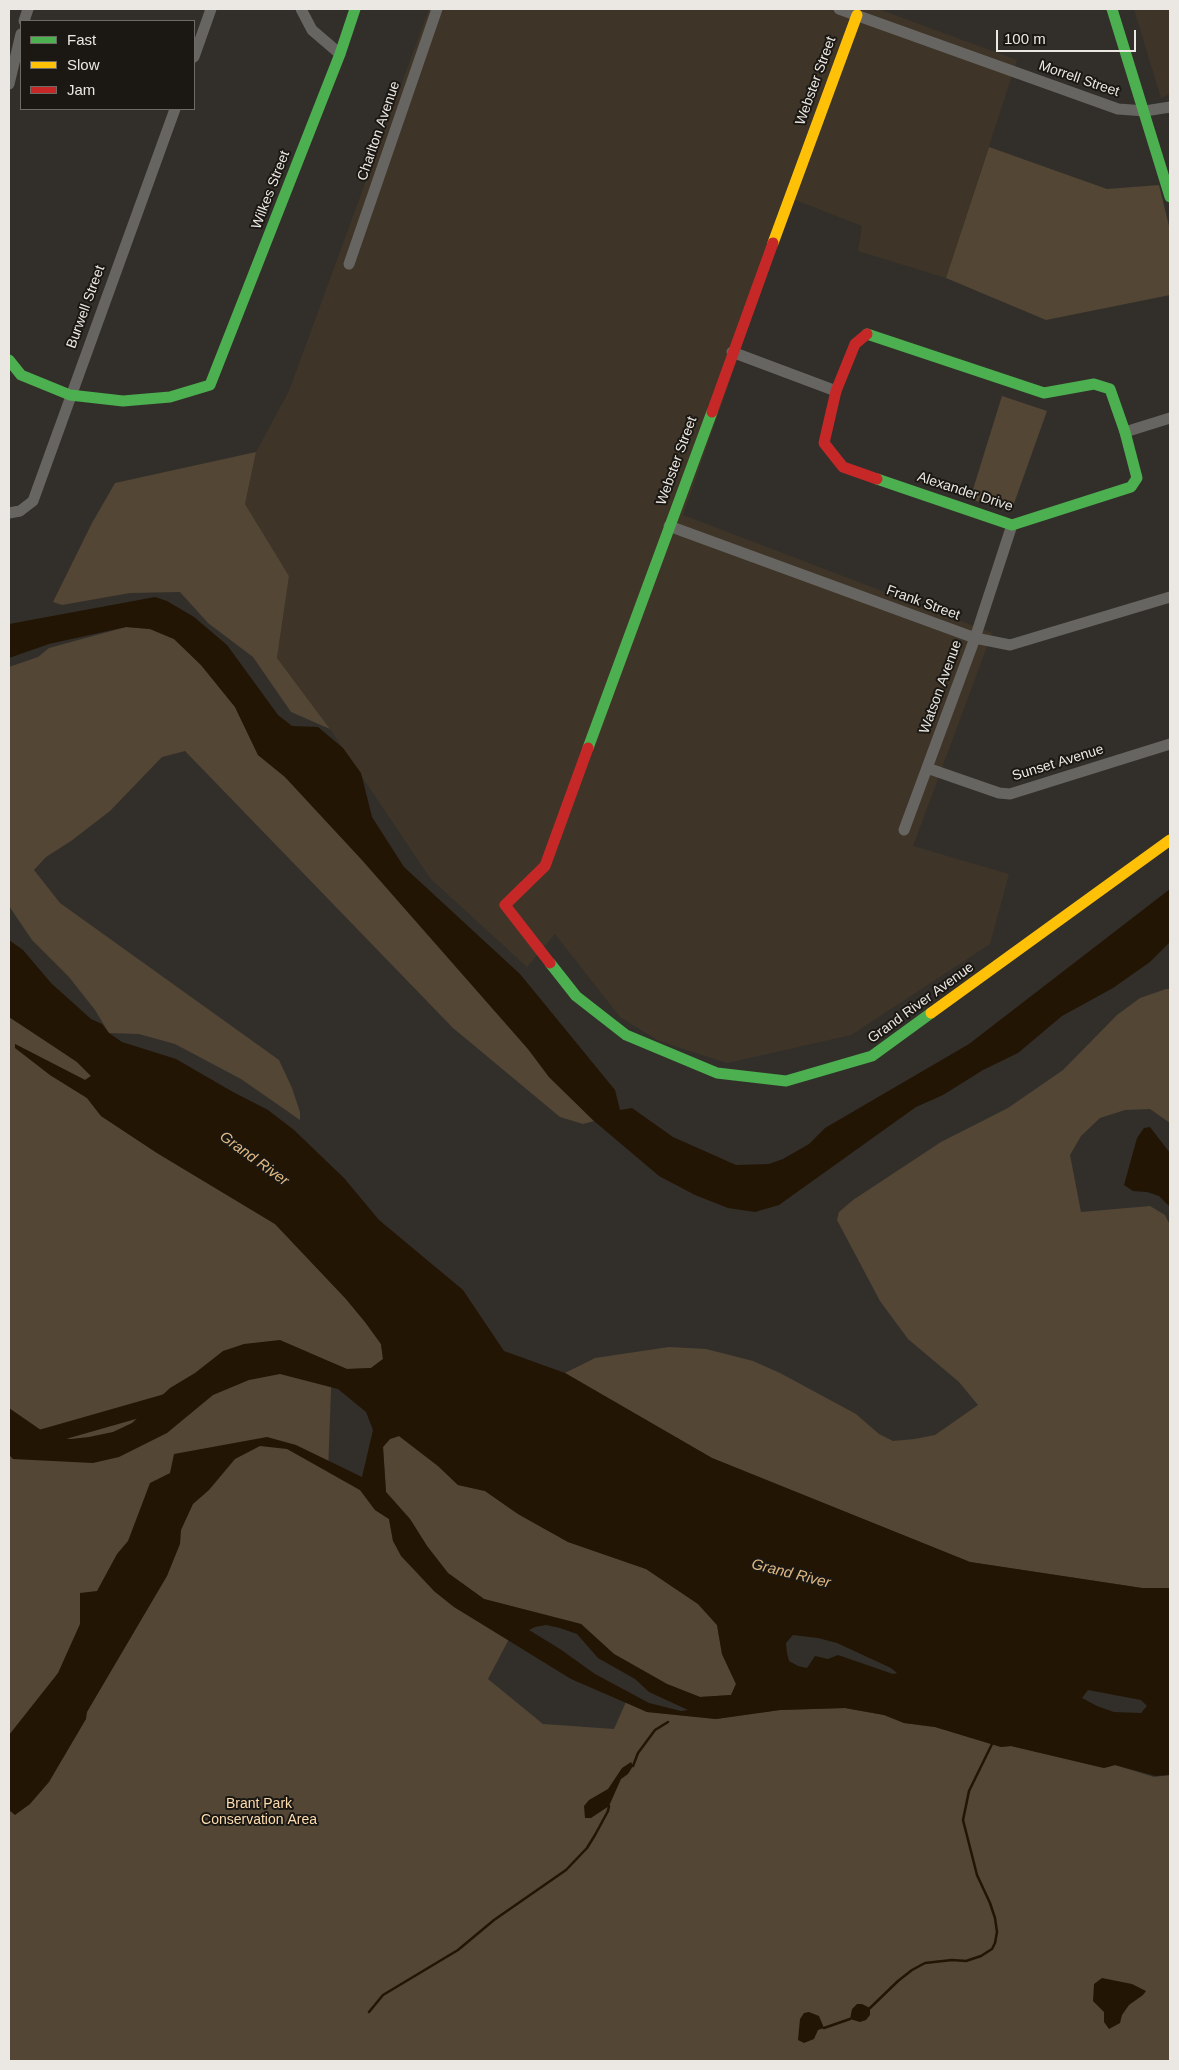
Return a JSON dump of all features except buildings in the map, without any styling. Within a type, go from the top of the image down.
[{"type":"street","points":[[195,54],[211,9]]},
{"type":"street","points":[[301,9],[312,30],[340,54]]},
{"type":"street","name":"Wilkes Street","points":[[70,395],[123,401],[146,399],[187,392],[205,387],[213,381],[340,54],[355,9]]},
{"type":"street","name":"Charlton Avenue","points":[[349,264],[437,9]]},
{"type":"street","name":"Morrell Street","points":[[839,9],[1118,109],[1145,110],[1170,107]]},
{"type":"street","points":[[1112,9],[1145,110],[1170,197]]},
{"type":"street","name":"Webster Street","points":[[505,905],[545,866],[857,15]]},
{"type":"street","points":[[9,84],[20,38]]},
{"type":"street","name":"Burwell Street","points":[[15,512],[33,501],[175,110]]},
{"type":"street","name":"Alexander Drive","points":[[867,334],[1044,393],[1094,384],[1110,389],[1125,432],[1137,478],[1131,487],[1012,525],[842,467],[824,443],[836,391],[855,344],[867,334]]},
{"type":"street","points":[[732,352],[836,391]]},
{"type":"street","points":[[9,360],[21,375],[70,395]]},
{"type":"street","points":[[1125,432],[1170,418]]},
{"type":"street","name":"Watson Avenue","points":[[904,830],[975,638],[1012,525]]},
{"type":"street","name":"Frank Street","points":[[669,526],[975,638],[1010,645],[1170,597]]},
{"type":"street","name":"Sunset Avenue","points":[[927,768],[999,793],[1010,794],[1170,744]]},
{"type":"street","name":"Grand River Avenue","points":[[505,905],[576,996],[626,1035],[716,1073],[786,1081],[872,1056],[1170,840]]},
{"type":"shaded area","points":[[429,9],[878,9],[1017,60],[946,278],[858,251],[862,226],[793,199],[683,515],[992,633],[913,846],[1009,874],[990,944],[851,1035],[727,1063],[659,1041],[620,1017],[555,934],[527,967],[430,878],[330,729],[277,658],[289,576],[245,504],[256,452],[289,391]]},
{"type":"shaded area","points":[[1134,9],[1170,9],[1170,94],[1161,98]]},
{"type":"green space","points":[[989,147],[1107,189],[1159,185],[1170,230],[1170,295],[1046,320],[946,278]]},
{"type":"green space","points":[[1002,396],[1047,411],[1011,512],[970,499]]},
{"type":"green space","points":[[256,452],[245,504],[289,576],[277,658],[330,729],[291,712],[253,657],[208,623],[180,592],[130,593],[62,605],[53,602],[92,523],[115,483]]},
{"type":"green space","points":[[126,627],[150,629],[174,639],[201,665],[235,707],[258,755],[285,777],[362,860],[528,1049],[549,1077],[594,1121],[583,1124],[560,1117],[453,1028],[185,751],[162,757],[110,811],[71,841],[46,857],[34,870],[60,903],[279,1060],[292,1088],[300,1112],[300,1120],[241,1079],[175,1044],[139,1034],[109,1033],[95,1010],[69,977],[32,940],[9,906],[9,667],[38,657],[49,648]]},
{"type":"green space","points":[[1170,989],[1170,1123],[1150,1109],[1125,1110],[1100,1118],[1081,1136],[1070,1155],[1081,1212],[1150,1206],[1165,1215],[1170,1225],[1170,1588],[1142,1588],[970,1562],[712,1458],[565,1373],[595,1358],[669,1347],[706,1349],[753,1361],[780,1373],[856,1414],[879,1434],[893,1441],[935,1435],[978,1405],[959,1382],[908,1339],[880,1301],[837,1220],[839,1212],[853,1200],[941,1142],[1008,1108],[1063,1070],[1117,1015],[1140,998]]},
{"type":"green space","name":"Brant Park Conservation Area","points":[[9,1017],[77,1062],[91,1076],[85,1080],[15,1044],[16,1048],[50,1075],[87,1098],[101,1116],[157,1153],[275,1224],[346,1299],[365,1322],[381,1344],[383,1359],[371,1368],[347,1369],[332,1363],[328,1472],[360,1490],[375,1510],[389,1519],[393,1541],[434,1591],[454,1607],[509,1639],[488,1679],[543,1724],[614,1729],[626,1702],[647,1712],[716,1719],[780,1710],[845,1708],[884,1715],[904,1723],[935,1727],[1001,1747],[1011,1746],[1104,1768],[1115,1765],[1154,1777],[1170,1775],[1170,2061],[9,2061]]},
{"type":"green space","points":[[399,1436],[438,1466],[458,1485],[485,1491],[518,1514],[568,1542],[646,1569],[698,1604],[717,1625],[722,1654],[736,1684],[731,1695],[700,1697],[667,1684],[614,1654],[581,1624],[484,1599],[448,1573],[427,1546],[410,1519],[386,1492],[383,1447],[390,1439]]},
{"type":"water","points":[[155,597],[167,601],[194,617],[227,645],[278,715],[292,726],[318,727],[343,748],[361,773],[372,817],[404,867],[520,974],[615,1090],[620,1110],[632,1108],[673,1137],[736,1165],[769,1164],[783,1159],[809,1144],[825,1128],[969,1044],[1170,889],[1170,942],[1150,962],[1113,988],[1062,1016],[1018,1053],[983,1070],[943,1095],[916,1107],[779,1205],[755,1212],[728,1208],[695,1195],[659,1176],[594,1121],[549,1077],[528,1049],[362,860],[285,777],[258,755],[235,707],[201,665],[174,639],[150,629],[126,627],[49,644],[9,658],[9,624]]},
{"type":"water","points":[[9,940],[23,950],[51,983],[91,1019],[102,1024],[109,1033],[122,1042],[176,1059],[268,1110],[294,1130],[344,1178],[379,1220],[463,1290],[504,1351],[565,1373],[712,1458],[970,1562],[1142,1588],[1170,1588],[1170,1775],[1155,1776],[1115,1765],[1104,1768],[1011,1746],[1001,1747],[935,1727],[904,1723],[884,1715],[845,1708],[780,1710],[716,1719],[647,1712],[571,1679],[454,1607],[434,1591],[401,1556],[393,1541],[389,1519],[375,1510],[360,1490],[287,1449],[260,1446],[235,1459],[209,1490],[193,1504],[181,1530],[180,1544],[167,1576],[87,1712],[86,1719],[49,1782],[30,1804],[15,1815],[9,1810],[9,1735],[58,1673],[80,1624],[80,1593],[97,1591],[117,1554],[128,1541],[150,1483],[170,1473],[174,1454],[267,1437],[296,1445],[362,1477],[373,1430],[366,1412],[338,1389],[280,1374],[249,1380],[213,1395],[167,1433],[119,1457],[93,1463],[13,1459],[9,1455],[9,1408],[51,1437],[71,1439],[89,1437],[113,1432],[132,1423],[170,1388],[195,1373],[223,1351],[244,1344],[280,1340],[347,1369],[371,1368],[383,1359],[381,1344],[365,1322],[346,1299],[275,1224],[157,1153],[101,1116],[87,1098],[50,1075],[15,1048],[15,1044],[85,1080],[91,1076],[77,1062],[9,1017]],"holes":[[[399,1436],[438,1466],[458,1485],[485,1491],[518,1514],[568,1542],[646,1569],[698,1604],[717,1625],[722,1654],[736,1684],[731,1695],[700,1697],[667,1684],[614,1654],[581,1624],[484,1599],[448,1573],[427,1546],[410,1519],[386,1492],[383,1447],[390,1439]],[[546,1625],[577,1634],[598,1658],[635,1679],[649,1692],[688,1710],[681,1711],[649,1703],[595,1674],[529,1630]],[[793,1635],[818,1638],[837,1643],[891,1668],[897,1673],[893,1674],[838,1655],[828,1659],[815,1656],[807,1668],[798,1666],[789,1661],[786,1643]],[[1088,1690],[1141,1700],[1147,1706],[1141,1713],[1114,1712],[1082,1698]]]},
{"type":"water","points":[[1150,1127],[1170,1153],[1170,1207],[1159,1196],[1147,1192],[1133,1191],[1124,1185],[1137,1138],[1144,1128]]},
{"type":"water","points":[[631,1762],[633,1766],[628,1774],[621,1779],[609,1806],[591,1818],[585,1818],[584,1806],[589,1800],[608,1789],[622,1768]]},
{"type":"water","points":[[1102,1978],[1132,1984],[1146,1991],[1129,2005],[1122,2015],[1120,2023],[1109,2029],[1104,2022],[1104,2012],[1093,2001],[1094,1984]]},
{"type":"water","points":[[857,2004],[870,2008],[870,2015],[866,2020],[860,2022],[850,2019],[852,2009]]},
{"type":"water","points":[[809,2012],[819,2016],[824,2028],[818,2030],[814,2039],[804,2043],[798,2040],[800,2019],[804,2013]]},
{"type":"waterway","name":"Grand River","points":[[9,1428],[33,1440],[173,1400]]},
{"type":"waterway","points":[[633,1766],[638,1753],[655,1730],[668,1722]]},
{"type":"waterway","points":[[870,2008],[898,1981],[925,1963],[952,1960],[966,1961],[981,1956],[992,1949],[995,1943],[997,1932],[995,1918],[977,1875],[963,1820],[969,1791],[993,1742]]},
{"type":"waterway","points":[[369,2012],[383,1995],[458,1950],[494,1920],[566,1870],[587,1848],[609,1806]]},
{"type":"waterway","points":[[824,2028],[850,2019]]},
{"type":"traffic: fast","points":[[9,360],[21,375],[70,395],[123,401],[170,397],[210,385],[340,54],[355,9]]},
{"type":"traffic: fast","points":[[1112,9],[1170,197]]},
{"type":"traffic: fast","points":[[867,334],[1044,393],[1094,384],[1110,389],[1125,432],[1137,478],[1131,487],[1012,525],[877,479]]},
{"type":"traffic: fast","points":[[588,748],[712,412]]},
{"type":"traffic: fast","points":[[550,963],[576,996],[626,1035],[717,1073],[786,1081],[872,1056],[931,1013]]},
{"type":"traffic: slow","points":[[773,243],[857,15]]},
{"type":"traffic: slow","points":[[931,1013],[1170,840]]},
{"type":"traffic: jam","points":[[712,412],[773,243]]},
{"type":"traffic: jam","points":[[867,334],[855,344],[836,391],[824,443],[843,467],[877,479]]},
{"type":"traffic: jam","points":[[550,963],[505,905],[545,866],[588,748]]}]
